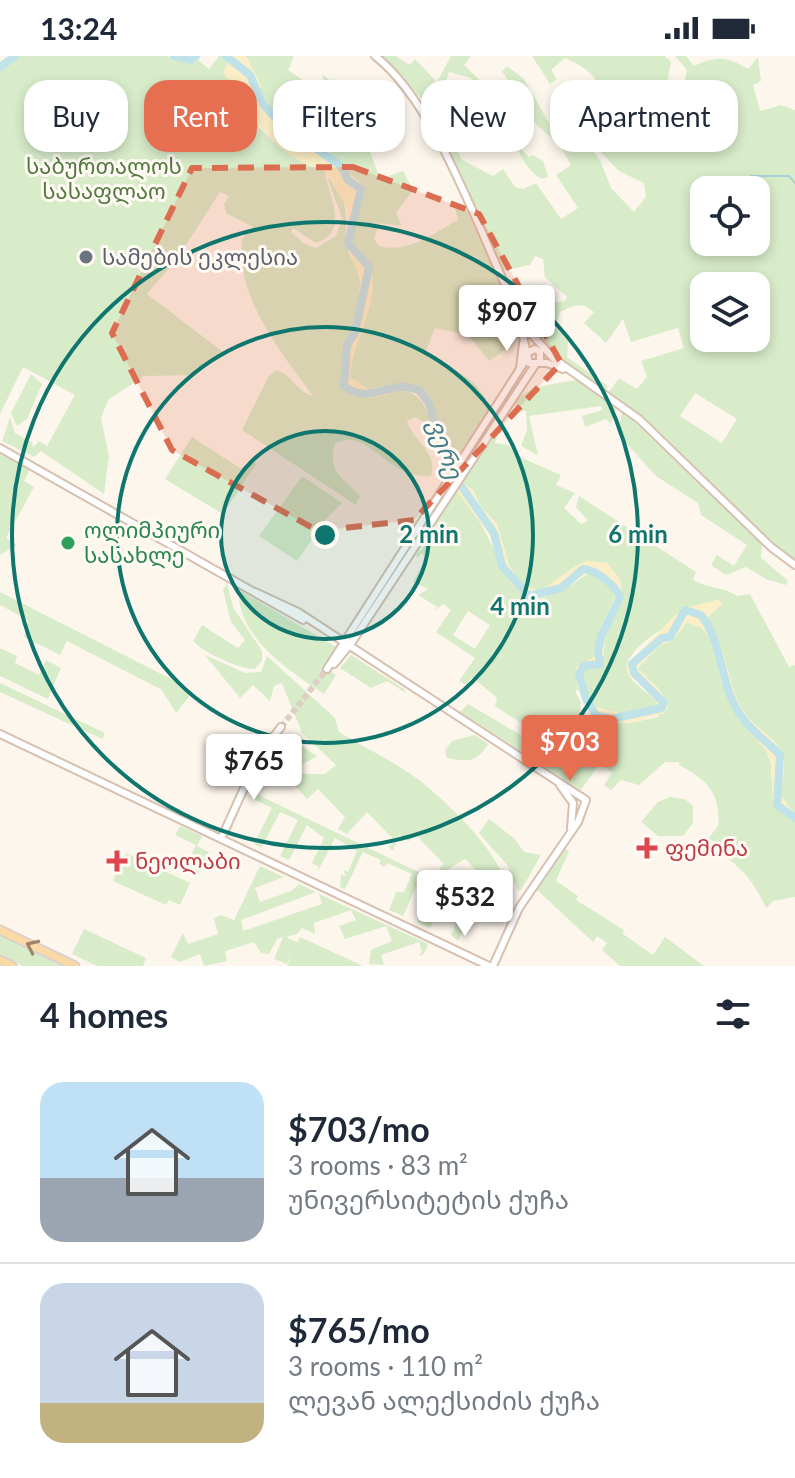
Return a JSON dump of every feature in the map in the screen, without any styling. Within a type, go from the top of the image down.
[{"type":"main road","points":[[375,56],[401,80],[434,134],[524,330],[540,352],[627,408],[775,551],[795,565]]},
{"type":"main road","points":[[520,379],[527,356],[524,330]]},
{"type":"main road","points":[[524,330],[560,365]]},
{"type":"main road","points":[[520,379],[524,330]]},
{"type":"main road","points":[[527,356],[540,352]]},
{"type":"main road","points":[[329,668],[520,379],[537,364],[540,352]]},
{"type":"main road","points":[[527,356],[537,364],[560,365]]},
{"type":"main road","points":[[520,379],[540,368],[560,365]]},
{"type":"main road","points":[[0,448],[311,623],[584,797],[586,806],[519,908],[491,966],[476,963],[0,734]]},
{"type":"main road","points":[[221,839],[261,752],[281,727]]},
{"type":"main road","points":[[558,782],[579,810],[586,806]]},
{"type":"main road","points":[[571,828],[573,804],[577,797],[584,797]]},
{"type":"main road","points":[[0,930],[75,966]]},
{"type":"main road","points":[[0,960],[12,966]]},
{"type":"highlighted area","points":[[353,167],[479,214],[561,363],[414,520],[318,531],[172,450],[112,333],[192,168]]},
{"type":"green space","name":"საბურთალოს სასაფლაო","points":[[17,56],[166,56],[190,63],[197,59],[209,69],[219,56],[232,56],[224,72],[235,80],[144,80],[144,152],[257,152],[257,122],[273,141],[273,152],[288,152],[301,162],[325,171],[335,212],[333,230],[316,243],[293,228],[291,232],[303,243],[316,248],[336,236],[342,218],[327,177],[343,200],[347,245],[359,276],[356,320],[342,385],[353,396],[401,391],[418,398],[431,420],[426,423],[415,417],[407,421],[429,454],[433,468],[431,476],[402,470],[357,441],[346,440],[335,444],[335,468],[360,496],[356,505],[242,430],[269,376],[276,370],[313,396],[287,361],[253,302],[242,260],[242,239],[253,227],[226,213],[224,204],[229,196],[220,192],[179,256],[147,294],[223,352],[194,375],[144,376],[108,400],[101,418],[109,456],[104,494],[41,451],[34,457],[2,441],[10,417],[15,433],[32,442],[33,448],[39,441],[47,446],[75,395],[23,367],[0,414],[0,68]]},
{"type":"green space","points":[[246,56],[294,56],[288,70],[302,80],[273,80],[273,112],[261,95],[261,86]]},
{"type":"green space","points":[[379,56],[395,56],[410,65],[415,59],[435,80],[421,80],[421,98]]},
{"type":"green space","points":[[451,56],[471,56],[464,65],[480,80],[472,80],[449,72],[446,80],[438,80]]},
{"type":"green space","points":[[532,56],[665,56],[671,62],[668,80],[596,80],[584,68],[565,58],[551,70],[557,79],[550,80],[550,84]]},
{"type":"green space","points":[[675,56],[686,56],[694,66],[721,59],[748,69],[758,57],[761,81],[753,85],[760,111],[781,105],[795,110],[795,563],[633,410],[609,392],[619,378],[637,389],[647,377],[641,361],[684,348],[678,328],[631,342],[623,319],[606,343],[584,323],[594,312],[577,305],[560,312],[555,327],[568,341],[567,357],[608,386],[606,390],[571,366],[535,331],[504,280],[507,278],[541,304],[565,301],[567,297],[545,277],[543,259],[535,256],[530,265],[500,271],[447,152],[458,152],[462,160],[493,176],[503,169],[515,187],[523,189],[536,183],[561,219],[578,208],[556,175],[571,165],[564,152],[594,152],[611,188],[634,212],[646,197],[644,183],[619,171],[601,152],[738,152],[738,80],[685,80],[687,70]],"holes":[[[695,393],[737,419],[722,443],[680,416]]]},
{"type":"green space","points":[[507,66],[524,79],[508,80],[502,71]]},
{"type":"green space","points":[[534,97],[550,125],[550,137],[534,121]]},
{"type":"green space","points":[[330,152],[370,152],[380,179],[403,171],[413,190],[396,213],[402,226],[379,223],[374,239],[379,246],[400,247],[430,236],[458,220],[455,208],[463,203],[516,320],[506,349],[489,361],[468,335],[435,328],[425,353],[467,378],[482,393],[496,427],[495,443],[508,445],[522,458],[561,475],[556,485],[575,493],[564,508],[581,524],[588,521],[576,507],[579,496],[696,572],[693,580],[737,596],[750,594],[789,667],[795,665],[795,815],[781,796],[784,768],[781,752],[743,711],[707,617],[722,603],[718,600],[678,619],[646,640],[634,652],[628,663],[628,673],[660,704],[658,707],[623,714],[595,707],[586,693],[582,672],[585,668],[594,668],[603,657],[607,626],[622,598],[620,580],[607,563],[595,563],[578,567],[540,591],[521,585],[509,565],[497,524],[481,507],[473,490],[459,480],[429,399],[400,385],[368,389],[349,377],[367,303],[369,274],[366,261],[351,242],[362,184]]},
{"type":"green space","points":[[519,152],[543,161],[548,177],[542,179],[524,162]]},
{"type":"green space","points":[[31,374],[42,384],[27,419],[17,426],[11,413]]},
{"type":"green space","points":[[577,380],[614,402],[616,408],[611,424],[606,419],[585,427],[582,416],[602,410],[601,406],[529,416],[538,455],[521,446],[527,430],[526,411],[516,411],[515,402],[535,389]]},
{"type":"green space","points":[[622,410],[762,544],[761,558],[788,581],[786,585],[766,579],[746,567],[726,575],[711,565],[717,555],[734,566],[747,545],[701,515],[698,503],[656,476],[618,434]]},
{"type":"green space","points":[[192,437],[243,470],[250,460],[256,464],[223,514],[165,479]]},
{"type":"green space","points":[[0,454],[27,467],[29,471],[24,481],[34,487],[6,538],[17,545],[0,555]]},
{"type":"green space","points":[[302,476],[342,503],[326,519],[297,561],[259,536]]},
{"type":"green space","points":[[457,489],[477,516],[507,573],[528,598],[562,591],[589,573],[611,586],[615,596],[602,624],[594,657],[577,668],[579,690],[575,691],[581,703],[580,712],[591,717],[587,732],[610,721],[630,723],[658,717],[665,699],[637,669],[660,645],[672,641],[687,622],[702,628],[714,644],[720,677],[739,721],[766,750],[771,763],[773,804],[795,822],[795,897],[773,901],[766,908],[746,875],[716,850],[720,843],[708,839],[718,826],[719,815],[714,796],[704,782],[679,762],[665,762],[639,785],[621,780],[611,790],[604,785],[612,773],[600,763],[581,790],[460,712],[468,704],[558,757],[563,750],[495,706],[497,698],[472,677],[466,685],[459,681],[475,658],[436,632],[451,610],[443,604],[435,611],[437,607],[418,595],[428,589],[413,582],[427,557],[421,553],[418,558],[415,556],[437,533],[435,523]],"holes":[[[468,611],[490,625],[475,649],[453,635]]]},
{"type":"green space","points":[[227,583],[233,607],[262,651],[262,661],[255,669],[222,660],[193,641],[202,625],[238,648],[245,640],[231,622],[223,590]]},
{"type":"green space","points":[[239,590],[336,647],[323,666],[336,675],[324,694],[281,663],[255,637],[240,607]]},
{"type":"green space","points":[[0,592],[179,683],[192,693],[176,713],[162,690],[67,641],[60,655],[24,637],[28,620],[0,605]]},
{"type":"green space","points":[[0,648],[17,656],[15,663],[39,675],[46,660],[61,668],[48,699],[0,676]]},
{"type":"green space","points":[[205,655],[245,673],[261,672],[267,656],[335,718],[339,732],[397,765],[429,788],[474,832],[499,868],[507,886],[510,905],[507,922],[501,919],[501,912],[487,894],[494,887],[465,859],[444,872],[439,869],[444,864],[416,835],[409,841],[399,835],[393,851],[389,847],[395,841],[367,812],[347,834],[338,829],[345,817],[318,789],[307,799],[269,759],[280,750],[302,746],[317,756],[298,767],[303,774],[325,774],[336,765],[302,733],[282,683],[274,686],[270,701],[253,685],[240,698]]},
{"type":"green space","points":[[351,655],[406,693],[387,681],[371,688],[340,668]]},
{"type":"green space","points":[[0,683],[105,733],[102,739],[0,692]]},
{"type":"green space","points":[[475,735],[488,744],[479,755],[466,760],[447,758],[445,750],[452,741]]},
{"type":"green space","points":[[252,792],[487,905],[494,911],[492,920],[489,911],[475,905],[458,941],[451,935],[467,902],[448,892],[430,928],[418,922],[439,887],[420,878],[403,916],[389,910],[396,892],[404,892],[412,874],[387,863],[384,867],[379,864],[381,860],[363,852],[345,889],[340,887],[341,875],[346,876],[343,870],[348,872],[357,851],[335,838],[317,873],[319,867],[312,863],[324,838],[307,825],[289,860],[280,856],[298,820],[280,812],[261,848],[254,844],[272,808],[253,799]]},
{"type":"green space","points":[[670,797],[685,799],[693,806],[693,823],[683,836],[658,836],[641,822],[658,802]]},
{"type":"green space","points":[[489,819],[515,839],[524,852],[541,855],[521,890],[518,891],[507,865],[479,833]]},
{"type":"green space","points":[[180,826],[202,836],[197,846],[209,852],[197,876],[184,870],[196,845],[175,835]]},
{"type":"green space","points":[[565,849],[569,851],[556,881],[578,896],[576,900],[624,930],[623,934],[653,955],[665,937],[704,966],[620,966],[602,950],[607,943],[597,936],[593,942],[537,890]]},
{"type":"green space","points":[[126,853],[190,883],[180,905],[169,900],[166,905],[113,881]]},
{"type":"green space","points":[[260,866],[284,877],[255,888],[260,902],[291,891],[299,884],[316,892],[241,920],[243,931],[322,904],[319,894],[428,944],[424,954],[419,956],[422,951],[419,942],[381,955],[384,965],[369,964],[371,950],[392,941],[386,926],[345,939],[339,926],[356,920],[351,910],[314,923],[315,934],[302,928],[297,934],[286,937],[297,942],[300,937],[363,966],[287,966],[294,949],[287,964],[274,959],[283,937],[277,939],[269,954],[261,953],[254,942],[225,951],[227,961],[204,966],[200,954],[180,962],[171,957],[183,933],[188,944],[218,934],[214,918],[221,915],[234,920]]},
{"type":"green space","points":[[84,929],[146,958],[143,966],[97,966],[72,954]]},
{"type":"green space","points":[[0,935],[65,966],[22,966],[0,955]]},
{"type":"sand","points":[[232,56],[246,56],[261,86],[260,92],[273,109],[273,141],[257,120],[257,80],[230,80],[223,72]]},
{"type":"sand","points":[[286,152],[327,152],[364,190],[351,242],[370,266],[372,293],[350,377],[368,389],[394,384],[419,385],[429,399],[459,480],[473,490],[480,507],[497,524],[509,565],[521,585],[540,591],[577,565],[588,561],[607,563],[620,580],[622,598],[608,629],[603,663],[582,672],[586,693],[595,707],[623,714],[658,707],[654,697],[628,674],[626,666],[676,614],[688,607],[718,600],[723,603],[707,618],[719,640],[743,711],[781,752],[784,768],[781,796],[795,815],[795,822],[773,804],[771,763],[766,750],[739,721],[720,676],[714,644],[702,628],[687,622],[671,641],[660,645],[637,668],[658,688],[668,708],[665,713],[630,723],[610,721],[604,724],[583,699],[577,684],[576,668],[594,657],[602,624],[615,596],[611,586],[589,573],[535,602],[525,596],[507,578],[491,538],[452,482],[436,428],[424,401],[416,393],[407,391],[366,398],[342,385],[342,362],[358,312],[360,280],[346,240],[348,209],[323,168],[295,159]]},
{"type":"waterway","name":"ვერე","points":[[0,67],[15,56]]},
{"type":"waterway","name":"ვერე","points":[[174,56],[191,60],[196,56]]},
{"type":"waterway","name":"ვერე","points":[[226,56],[250,75],[263,104],[281,124],[341,166],[348,180],[361,189],[348,243],[369,267],[355,333],[347,345],[344,386],[365,394],[401,387],[418,389],[429,403],[451,479],[462,487],[494,533],[502,566],[529,596],[561,588],[583,569],[600,575],[614,588],[620,597],[602,634],[598,651],[600,664],[584,666],[579,674],[586,699],[596,715],[611,719],[662,708],[663,702],[634,673],[632,664],[662,638],[670,637],[685,610],[701,615],[714,640],[736,708],[752,729],[780,755],[777,805],[795,818]]},
{"type":"waterway","points":[[770,176],[789,176],[795,183]]},
{"type":"waterway","points":[[584,735],[596,715]]},
{"type":"tunnel","points":[[281,727],[327,669]]},
{"type":"place","name":"სამების ეკლესია","points":[[86,257]]},
{"type":"place","name":"ოლიმპიური სასახლე","points":[[68,543]]},
{"type":"place","name":"ფემინა","points":[[647,848]]},
{"type":"place","name":"ნეოლაბი","points":[[117,861]]}]
